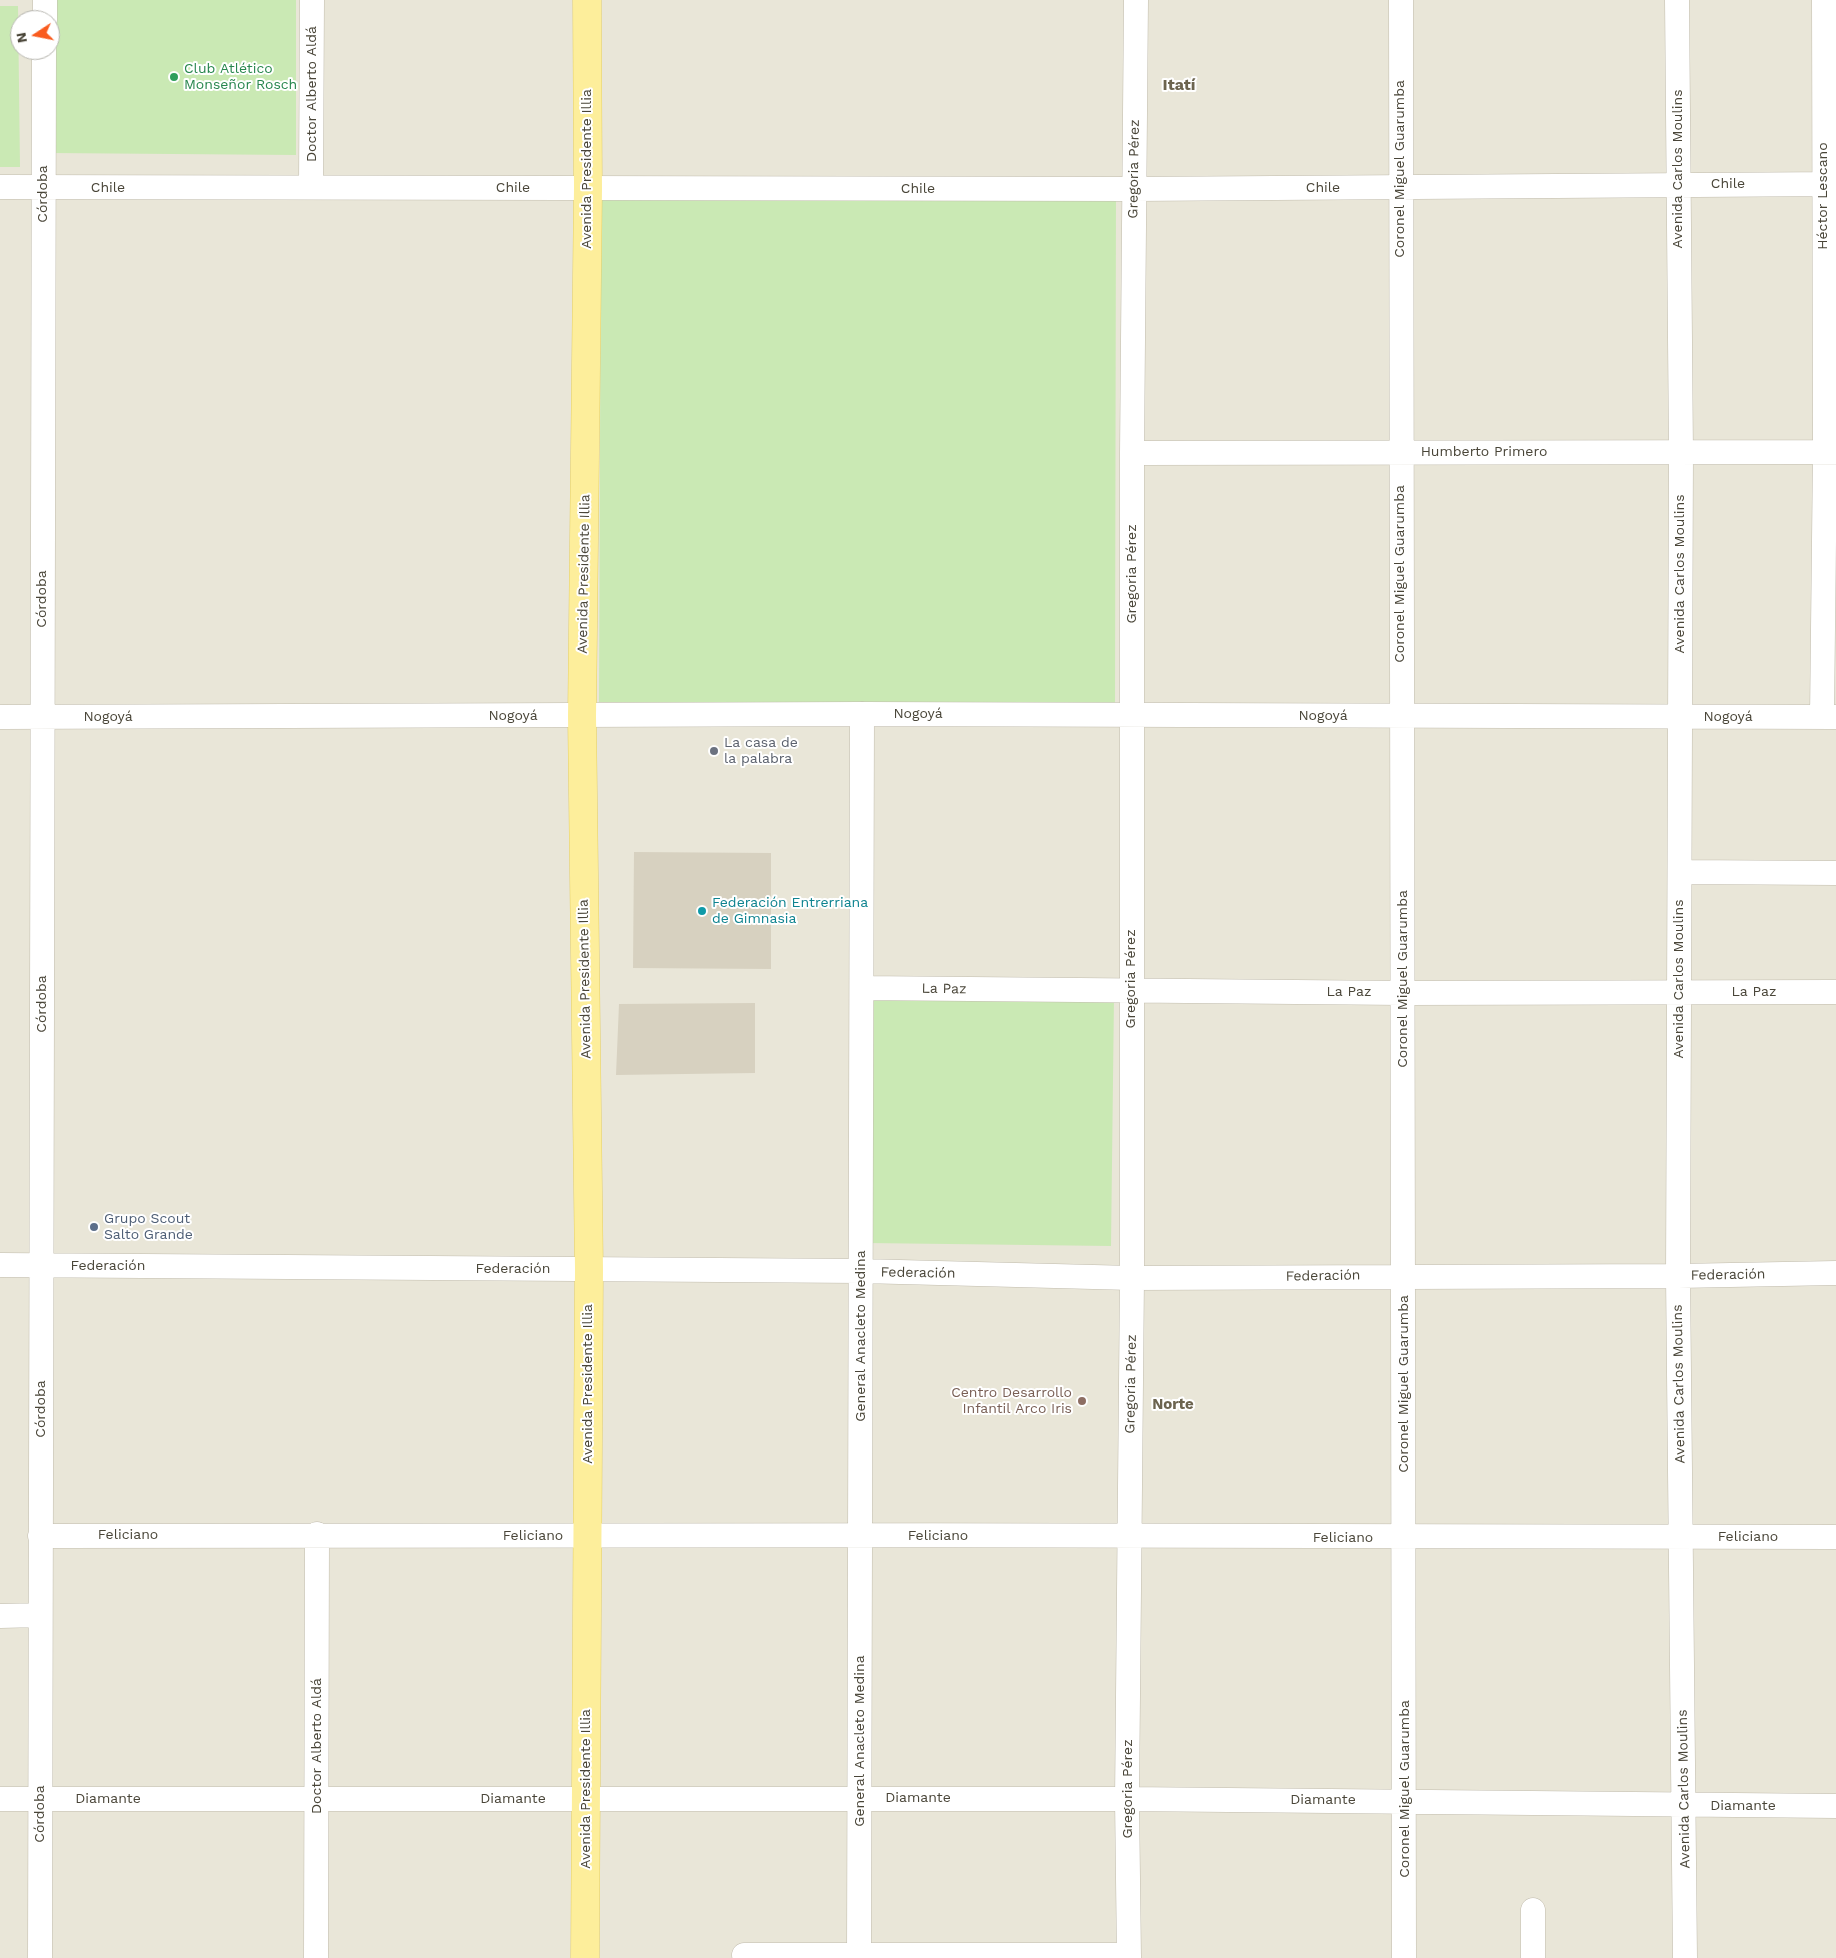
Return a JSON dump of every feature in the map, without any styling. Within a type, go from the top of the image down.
[{"type":"main road","name":"Avenida Presidente Illia","points":[[585,1958],[588,1269],[582,716],[588,188],[587,0]]},
{"type":"street","name":"Doctor Alberto Aldá","points":[[312,0],[312,187]]},
{"type":"street","name":"Gregoria Pérez","points":[[1129,1956],[1127,1799],[1132,1278],[1132,453],[1136,0]]},
{"type":"street","name":"Coronel Miguel Guarumba","points":[[1401,0],[1400,716],[1404,1275],[1404,1958]]},
{"type":"street","name":"Avenida Carlos Moulins","points":[[1677,0],[1681,452],[1678,1276],[1685,1958]]},
{"type":"street","name":"Héctor Lescano","points":[[1824,0],[1830,184],[1829,717]]},
{"type":"street","name":"Córdoba","points":[[40,1958],[44,60]]},
{"type":"street","name":"Chile","points":[[0,187],[1134,189],[1830,184]]},
{"type":"street","name":"Humberto Primero","points":[[1132,453],[1830,452]]},
{"type":"street","name":"Nogoyá","points":[[0,717],[862,714],[1829,717]]},
{"type":"street","name":"General Anacleto Medina","points":[[859,1956],[862,714]]},
{"type":"street","points":[[1680,872],[1836,873]]},
{"type":"street","name":"La Paz","points":[[862,988],[1403,993],[1836,992]]},
{"type":"street","name":"Federación","points":[[0,1265],[860,1271],[1132,1278],[1404,1275],[1678,1276],[1836,1273]]},
{"type":"street","name":"Doctor Alberto Aldá","points":[[316,1958],[317,1534]]},
{"type":"street","name":"Feliciano","points":[[40,1536],[317,1534],[1404,1538],[1836,1537]]},
{"type":"street","points":[[0,1616],[40,1615]]},
{"type":"street","name":"Diamante","points":[[0,1799],[859,1798],[1405,1800],[1684,1806],[1836,1806]]},
{"type":"street","points":[[1533,1910],[1534,1958]]},
{"type":"street","points":[[744,1955],[1129,1956]]},
{"type":"shaded area","points":[[0,0],[1836,0],[1836,1958],[0,1958]]},
{"type":"green space","name":"Club Atlético Monseñor Rosch","points":[[52,0],[296,0],[296,155],[51,153],[52,60],[60,60],[60,10],[52,10]]},
{"type":"green space","points":[[0,6],[18,6],[18,10],[10,10],[10,60],[19,60],[20,167],[0,167]]},
{"type":"green space","points":[[601,184],[1116,186],[1115,705],[599,702]]},
{"type":"green space","points":[[870,995],[1114,997],[1111,1246],[867,1243]]},
{"type":"building","name":"Federación Entrerriana de Gimnasia","points":[[634,852],[771,853],[771,969],[633,968]]},
{"type":"building","points":[[755,1003],[755,1073],[616,1075],[619,1004]]},
{"type":"place","name":"Club Atlético Monseñor Rosch","points":[[174,77]]},
{"type":"place","name":"La casa de la palabra","points":[[714,751]]},
{"type":"place","name":"Federación Entrerriana de Gimnasia","points":[[702,911]]},
{"type":"place","name":"Grupo Scout Salto Grande","points":[[94,1227]]},
{"type":"place","name":"Centro Desarrollo Infantil Arco Iris","points":[[1082,1401]]},
{"type":"district","name":"Itatí","points":[[1179,85]]},
{"type":"district","name":"Norte","points":[[1173,1405]]}]
